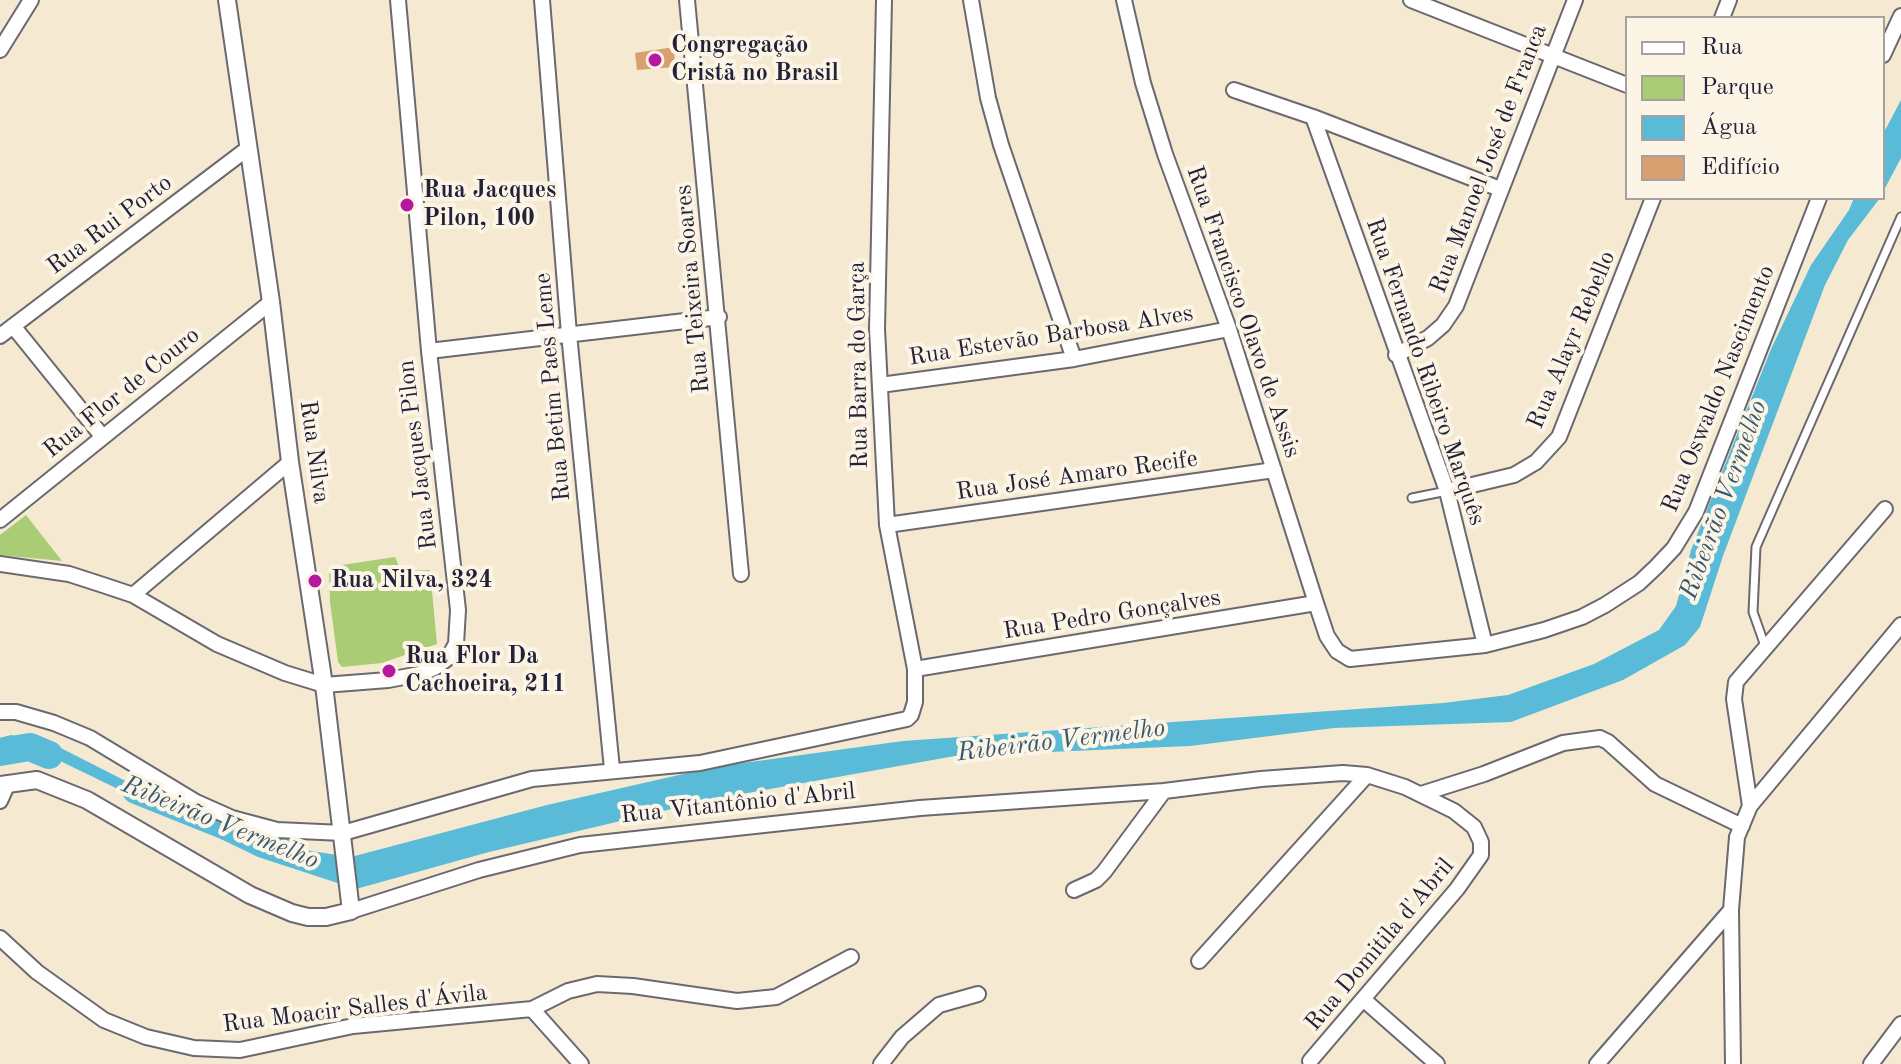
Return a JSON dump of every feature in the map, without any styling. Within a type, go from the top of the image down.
[{"type":"street","points":[[0,50],[31,0]]},
{"type":"street","name":"Rua Nilva","points":[[227,0],[324,685],[351,903]]},
{"type":"street","name":"Rua Jacques Pilon","points":[[0,564],[69,574],[133,595],[217,644],[285,673],[324,685],[420,674],[448,658],[456,644],[458,610],[429,351],[398,0]]},
{"type":"street","name":"Rua Betim Paes Leme","points":[[542,0],[569,334],[612,769]]},
{"type":"street","name":"Rua Teixeira Soares","points":[[687,0],[741,574]]},
{"type":"street","name":"Rua Barra do Garça","points":[[612,769],[669,768],[700,763],[902,721],[911,715],[914,708],[915,669],[887,525],[877,329],[884,0]]},
{"type":"street","points":[[971,0],[988,98],[1001,145],[1074,359]]},
{"type":"street","name":"Rua Francisco Olavo de Assis","points":[[1124,0],[1143,83],[1165,154],[1229,329],[1327,636]]},
{"type":"street","points":[[1411,0],[1625,84]]},
{"type":"street","name":"Rua Manoel José de Franca","points":[[1396,355],[1428,338],[1443,325],[1456,306],[1575,0]]},
{"type":"street","points":[[1885,51],[1901,16]]},
{"type":"street","points":[[1234,90],[1500,189]]},
{"type":"street","name":"Rua Fernando Ribeiro Marquês","points":[[1313,117],[1447,491],[1485,645]]},
{"type":"street","name":"Rua Rui Porto","points":[[0,336],[247,149]]},
{"type":"street","name":"Rua Alayr Rebello","points":[[1447,491],[1514,475],[1536,462],[1559,437],[1652,200]]},
{"type":"street","name":"Rua Oswaldo Nascimento","points":[[1327,636],[1341,654],[1357,660],[1485,645],[1582,617],[1639,583],[1674,548],[1696,512],[1818,200]]},
{"type":"street","name":"Rua Flor de Couro","points":[[0,520],[271,302]]},
{"type":"street","points":[[429,351],[719,317]]},
{"type":"street","points":[[13,326],[102,436]]},
{"type":"street","name":"Rua Estevão Barbosa Alves","points":[[880,385],[1074,359],[1229,329]]},
{"type":"street","points":[[133,595],[290,462]]},
{"type":"street","name":"Rua José Amaro Recife","points":[[887,525],[1274,470]]},
{"type":"street","points":[[1750,806],[1734,690],[1740,676],[1885,509]]},
{"type":"street","name":"Rua Pedro Gonçalves","points":[[915,669],[1316,603]]},
{"type":"street","points":[[1733,1064],[1731,910],[1734,857],[1742,826],[1750,806],[1901,625]]},
{"type":"street","points":[[0,712],[29,716],[90,738],[185,795],[232,818],[277,830],[344,840],[532,779],[612,769]]},
{"type":"street","points":[[1421,794],[1484,774],[1563,743],[1600,738],[1655,784],[1742,826]]},
{"type":"street","name":"Rua Vitantônio d'Abril","points":[[4,784],[37,780],[87,800],[250,895],[308,917],[326,917],[351,903],[580,845],[920,808],[1164,791],[1343,773],[1367,775],[1421,794],[1454,811],[1474,827],[1481,842],[1481,855]]},
{"type":"street","points":[[1199,961],[1367,775]]},
{"type":"street","points":[[0,801],[4,784]]},
{"type":"street","points":[[1074,890],[1096,880],[1104,872],[1164,791]]},
{"type":"street","name":"Rua Domitila d'Abril","points":[[1310,1061],[1457,889],[1481,855]]},
{"type":"street","points":[[1597,1064],[1731,910]]},
{"type":"street","name":"Rua Moacir Salles d'Ávila","points":[[0,938],[37,972],[104,1020],[146,1037],[194,1048],[240,1050],[353,1026],[532,1009]]},
{"type":"street","points":[[581,1064],[532,1009],[568,991],[597,984],[737,1001],[776,997],[851,957]]},
{"type":"street","points":[[881,1064],[902,1037],[939,1005],[978,994]]},
{"type":"street","points":[[1363,999],[1437,1064]]},
{"type":"street","points":[[1871,1064],[1901,1024]]},
{"type":"lane","points":[[1766,648],[1753,612],[1756,547],[1901,217]]},
{"type":"lane","name":"Rua Alayr Rebello","points":[[1412,498],[1447,491]]},
{"type":"green space","points":[[26,515],[62,561],[0,555],[0,535]]},
{"type":"green space","points":[[395,557],[401,571],[430,570],[437,644],[382,663],[342,667],[338,662],[330,602],[329,567]]},
{"type":"water","points":[[1901,100],[1901,158],[1885,188],[1885,130]]},
{"type":"water","name":"Ribeirão Vermelho","points":[[1853,200],[1878,200],[1848,240],[1825,285],[1723,556],[1700,627],[1685,645],[1623,680],[1511,722],[1334,728],[1190,746],[955,756],[714,799],[489,852],[356,889],[258,857],[56,759],[0,747],[0,738],[11,735],[55,745],[210,824],[285,847],[351,857],[547,805],[714,767],[903,741],[1443,703],[1508,695],[1594,664],[1659,630],[1676,606],[1691,550],[1771,349],[1811,265]]},
{"type":"building","name":"Congregação Cristã no Brasil","points":[[674,47],[675,67],[637,70],[635,53]]},
{"type":"waterway","name":"Ribeirão Vermelho","points":[[0,752],[30,747],[49,755]]},
{"type":"waterway","name":"Ribeirão Vermelho","points":[[136,790],[291,852]]},
{"type":"place","name":"Congregação Cristã no Brasil","points":[[655,60]]},
{"type":"place","name":"Rua Jacques Pilon, 100","points":[[407,205]]},
{"type":"place","name":"Rua Nilva, 324","points":[[315,581]]},
{"type":"place","name":"Rua Flor Da Cachoeira, 211","points":[[389,671]]}]
